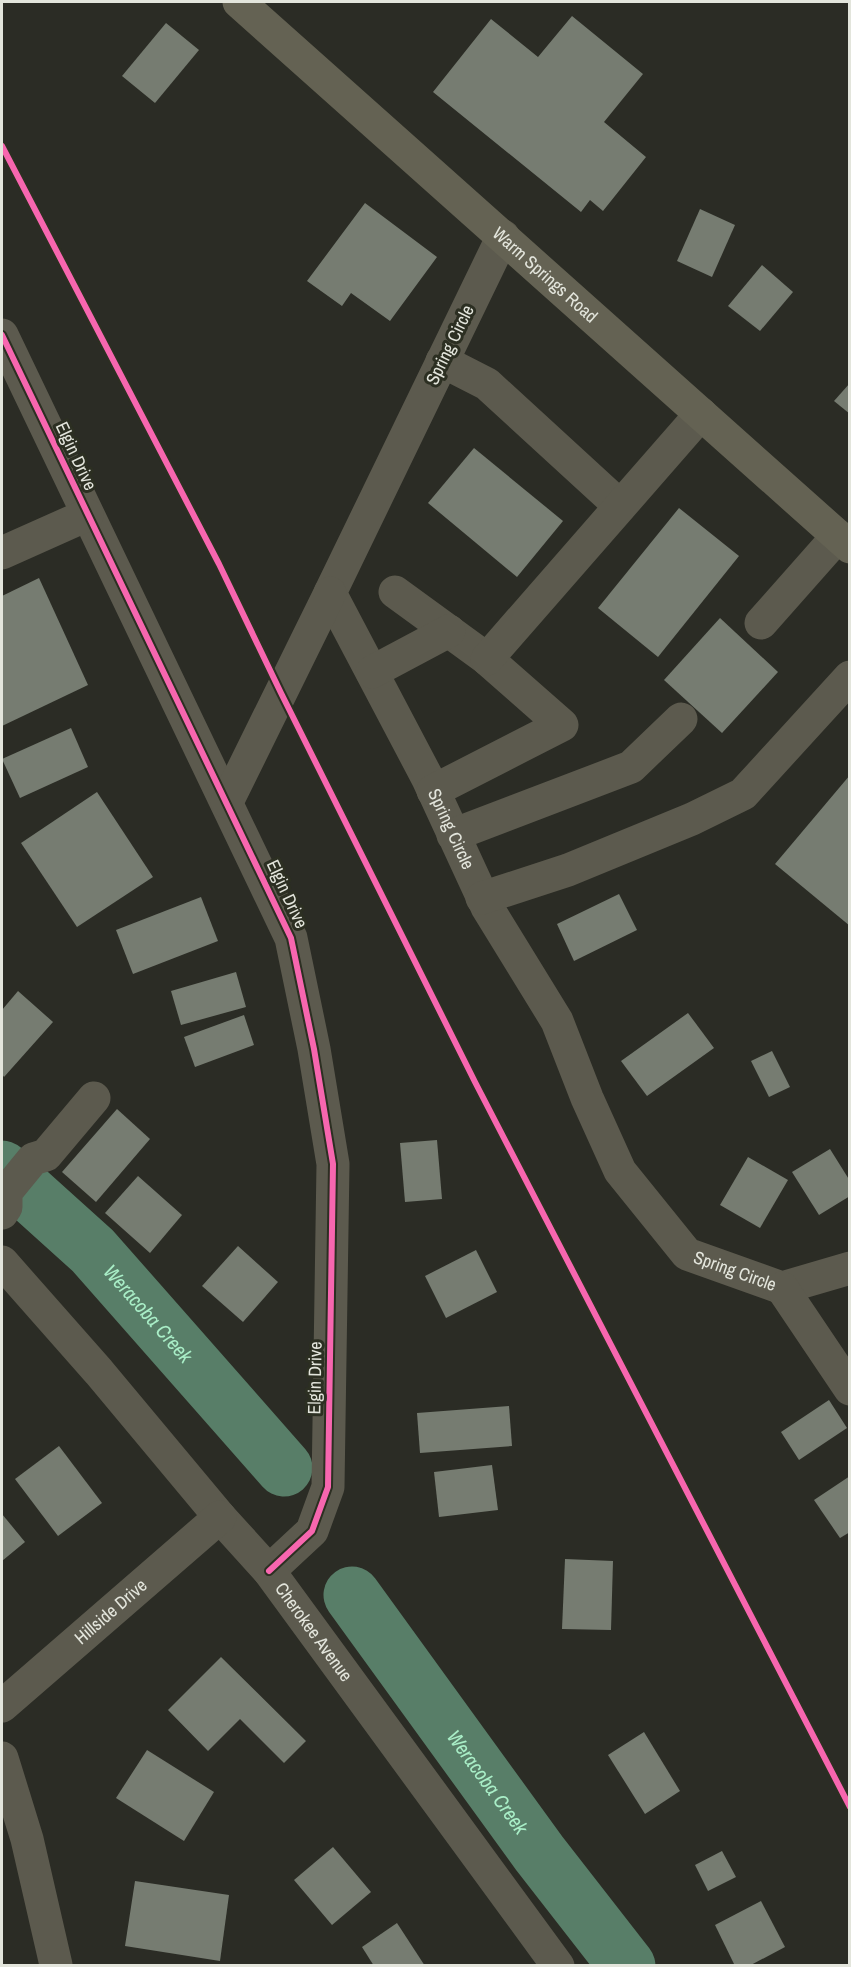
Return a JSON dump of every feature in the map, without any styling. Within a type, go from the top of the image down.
[{"type":"main road","name":"Warm Springs Road","points":[[239,2],[844,542]]},
{"type":"street","name":"Spring Circle","points":[[503,236],[330,594],[433,791],[482,898],[557,1022],[620,1172],[687,1254],[782,1288],[849,1268]]},
{"type":"street","name":"Elgin Drive","points":[[2,335],[291,938],[314,1049],[333,1164],[328,1487],[312,1531],[269,1571]]},
{"type":"street","points":[[442,361],[487,384],[620,506]]},
{"type":"street","points":[[487,659],[701,414]]},
{"type":"street","points":[[2,553],[87,515]]},
{"type":"street","points":[[761,623],[844,542]]},
{"type":"street","points":[[395,592],[487,659],[562,725],[433,791]]},
{"type":"street","points":[[227,802],[330,594]]},
{"type":"street","points":[[372,672],[449,631]]},
{"type":"street","points":[[482,898],[568,870],[692,819],[743,794],[849,679]]},
{"type":"street","points":[[453,835],[631,767],[681,719]]},
{"type":"street","points":[[4,1210],[19,1206],[46,1171],[46,1155],[94,1098]]},
{"type":"street","name":"Cherokee Avenue","points":[[2,1262],[269,1571],[558,1965]]},
{"type":"street","points":[[782,1288],[849,1389]]},
{"type":"street","name":"Hillside Drive","points":[[2,1706],[220,1517]]},
{"type":"street","points":[[2,1758],[27,1839],[56,1965]]},
{"type":"building","points":[[572,16],[643,74],[604,122],[646,157],[603,211],[590,200],[581,212],[433,92],[491,19],[538,57]]},
{"type":"building","points":[[166,23],[199,50],[155,103],[122,76]]},
{"type":"building","points":[[365,203],[437,257],[390,321],[351,293],[342,306],[307,281]]},
{"type":"building","points":[[700,209],[735,225],[712,277],[677,261]]},
{"type":"building","points":[[762,265],[793,292],[760,331],[728,306]]},
{"type":"building","points":[[850,383],[850,414],[834,401]]},
{"type":"building","points":[[474,448],[563,521],[517,577],[428,503]]},
{"type":"building","points":[[679,508],[739,556],[658,657],[598,608]]},
{"type":"building","points":[[39,578],[88,685],[2,726],[2,596]]},
{"type":"building","points":[[720,618],[778,672],[722,733],[664,680]]},
{"type":"building","points":[[71,728],[88,767],[20,798],[2,759]]},
{"type":"building","points":[[850,775],[850,926],[775,864]]},
{"type":"building","points":[[97,792],[153,877],[77,927],[21,843]]},
{"type":"building","points":[[619,894],[637,930],[574,961],[557,924]]},
{"type":"building","points":[[201,897],[218,941],[133,974],[116,930]]},
{"type":"building","points":[[236,972],[246,1007],[181,1025],[171,991]]},
{"type":"building","points":[[18,991],[53,1022],[4,1077],[2,1074],[2,1010]]},
{"type":"building","points":[[688,1013],[714,1048],[647,1096],[621,1061]]},
{"type":"building","points":[[244,1015],[254,1045],[195,1067],[184,1037]]},
{"type":"building","points":[[772,1051],[790,1087],[769,1097],[751,1061]]},
{"type":"building","points":[[117,1109],[150,1139],[96,1202],[62,1172]]},
{"type":"building","points":[[437,1140],[442,1199],[405,1202],[400,1143]]},
{"type":"building","points":[[830,1149],[850,1181],[850,1196],[819,1215],[792,1172]]},
{"type":"building","points":[[748,1157],[788,1180],[760,1228],[720,1205]]},
{"type":"building","points":[[138,1176],[182,1215],[150,1253],[105,1213]]},
{"type":"building","points":[[238,1246],[278,1282],[243,1322],[202,1286]]},
{"type":"building","points":[[476,1250],[497,1292],[446,1318],[425,1276]]},
{"type":"building","points":[[829,1400],[847,1428],[799,1460],[781,1432]]},
{"type":"building","points":[[509,1406],[512,1446],[420,1453],[417,1413]]},
{"type":"building","points":[[59,1446],[102,1503],[58,1536],[15,1479]]},
{"type":"building","points":[[492,1465],[498,1510],[439,1517],[434,1472]]},
{"type":"building","points":[[850,1476],[850,1532],[840,1538],[814,1500]]},
{"type":"building","points":[[2,1514],[25,1542],[2,1561]]},
{"type":"building","points":[[565,1559],[613,1561],[611,1630],[562,1629]]},
{"type":"building","points":[[221,1657],[306,1741],[284,1763],[240,1719],[208,1751],[168,1710]]},
{"type":"building","points":[[644,1732],[680,1791],[645,1814],[608,1755]]},
{"type":"building","points":[[147,1750],[214,1792],[184,1841],[116,1798]]},
{"type":"building","points":[[333,1847],[371,1892],[332,1925],[294,1880]]},
{"type":"building","points":[[722,1851],[736,1877],[708,1891],[695,1865]]},
{"type":"building","points":[[135,1881],[229,1895],[220,1961],[125,1946]]},
{"type":"building","points":[[761,1901],[785,1947],[749,1966],[735,1966],[715,1925]]},
{"type":"building","points":[[397,1923],[425,1966],[374,1966],[362,1947]]},
{"type":"waterway","name":"Weracoba Creek","points":[[2,1169],[93,1251],[284,1468]]},
{"type":"waterway","name":"Weracoba Creek","points":[[352,1595],[539,1853],[627,1966]]},
{"type":"cycle path","points":[[2,146],[219,564],[475,1082],[850,1807]]},
{"type":"cycle path","points":[[2,335],[291,938],[314,1049],[333,1164],[328,1487],[312,1531],[269,1571]]}]
